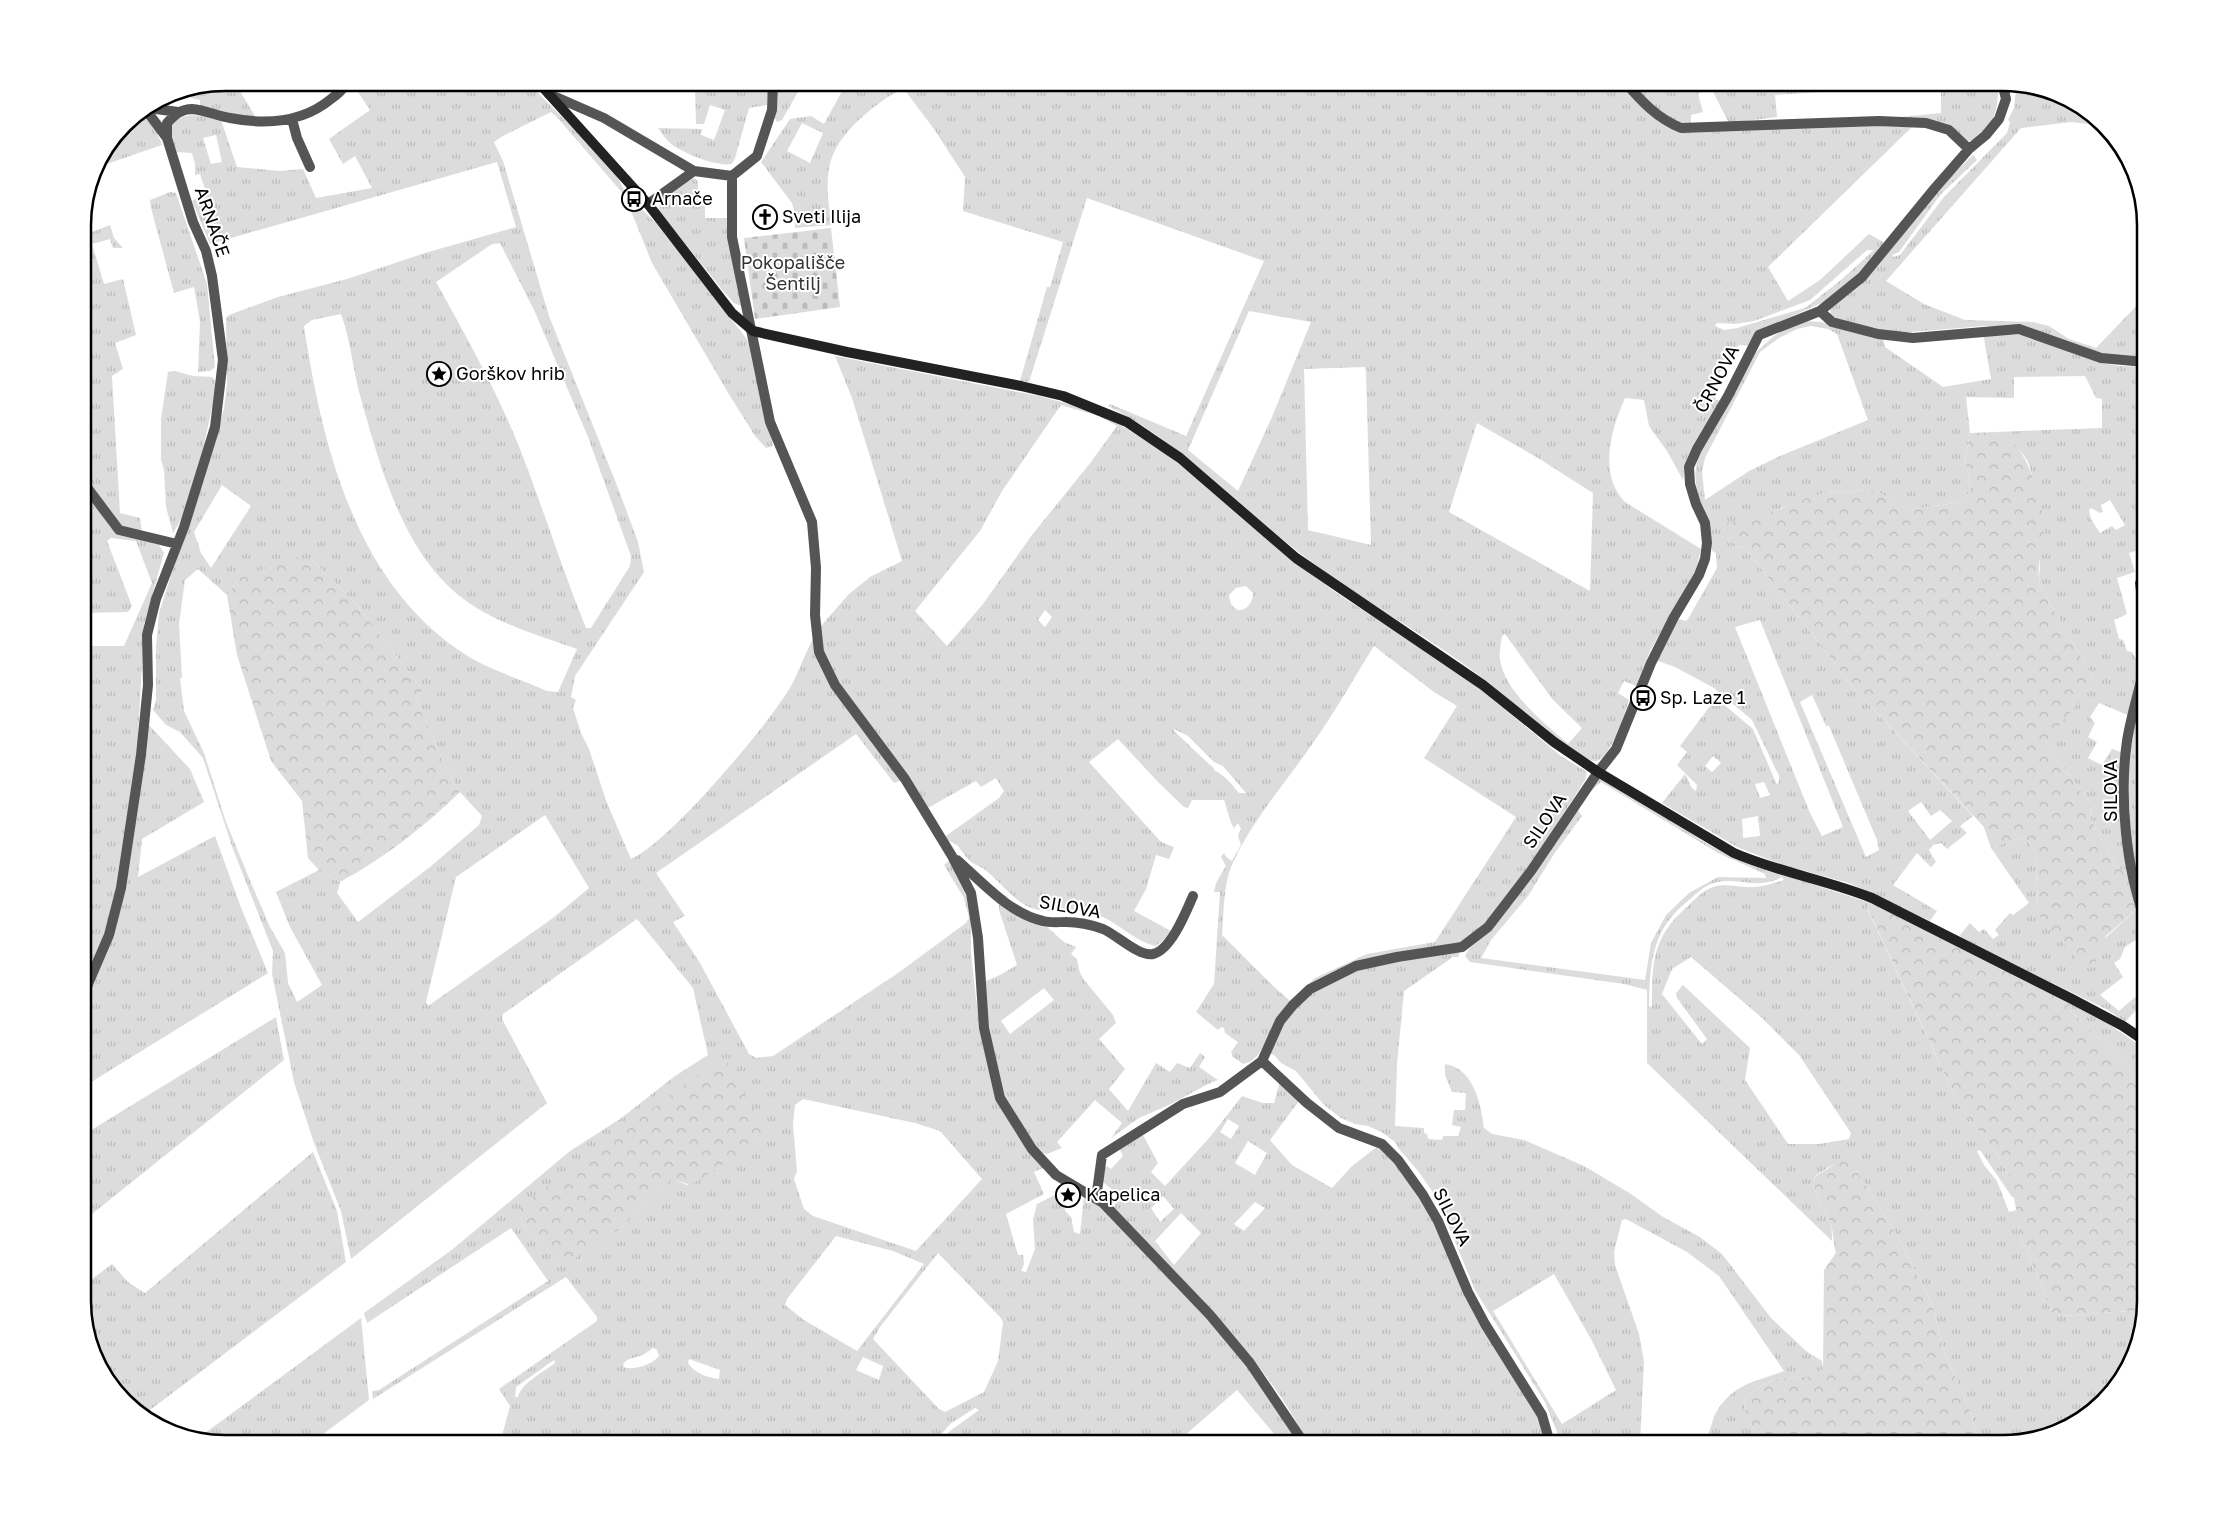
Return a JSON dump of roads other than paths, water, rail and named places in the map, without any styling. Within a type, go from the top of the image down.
[{"type":"street","points":[[1633,91],[1646,107],[1669,123],[1681,128],[1879,121],[1926,124],[1948,130],[1969,149]]},
{"type":"street","name":"ČRNOVA","points":[[1598,772],[1616,748],[1651,663],[1705,560],[1707,543],[1705,523],[1696,504],[1690,484],[1689,467],[1759,335],[1820,311],[1862,277],[1969,149],[1986,135],[1999,119],[2006,99],[2004,91]]},
{"type":"street","points":[[158,109],[178,112],[192,109],[259,122],[278,122],[292,119],[322,106],[339,92]]},
{"type":"street","points":[[549,94],[604,118],[694,171],[732,176],[757,156],[772,110],[772,92]]},
{"type":"street","points":[[549,94],[648,204],[732,312],[753,331],[1063,396],[1126,422],[1180,458],[1296,558],[1483,685],[1554,742],[1598,772],[1754,862],[1846,888],[1872,898],[2072,999],[2137,1035]]},
{"type":"street","points":[[167,138],[167,124],[178,112]]},
{"type":"street","name":"ARNAČE","points":[[92,975],[109,935],[121,888],[141,755],[148,685],[148,635],[156,599],[184,527],[215,427],[223,360],[212,276],[206,251],[193,222],[167,138],[150,115]]},
{"type":"street","points":[[292,119],[310,167]]},
{"type":"street","points":[[648,204],[694,171]]},
{"type":"street","points":[[732,176],[732,237],[753,331],[770,422],[812,522],[816,568],[815,615],[819,652],[835,685],[905,779],[952,856],[971,893],[978,938],[984,1028],[1000,1098],[1032,1149],[1056,1175],[1103,1203],[1227,1336],[1250,1363],[1298,1435]]},
{"type":"street","points":[[1820,311],[1832,322],[1878,334],[1913,338],[2019,329],[2101,358],[2137,361]]},
{"type":"street","points":[[92,494],[119,530],[177,544]]},
{"type":"street","name":"SILOVA","points":[[2137,702],[2128,740],[2125,772],[2128,858],[2137,898]]},
{"type":"street","name":"SILOVA","points":[[1096,1199],[1102,1155],[1183,1104],[1220,1092],[1262,1061],[1280,1021],[1310,989],[1356,966],[1397,957],[1462,947],[1488,927],[1532,871],[1598,772]]},
{"type":"street","name":"SILOVA","points":[[952,856],[999,897],[1029,918],[1045,922],[1083,924],[1102,929],[1119,937],[1143,954],[1154,954],[1167,943],[1178,930],[1193,896]]},
{"type":"street","name":"SILOVA","points":[[1262,1061],[1306,1103],[1339,1128],[1382,1144],[1398,1160],[1423,1195],[1438,1221],[1468,1292],[1542,1415],[1548,1435]]},
{"type":"place","name":"Arnače","points":[[634,199]]},
{"type":"place","name":"Sveti Ilija","points":[[765,217]]},
{"type":"place","name":"Gorškov hrib","points":[[439,374]]},
{"type":"place","name":"Sp. Laze 1","points":[[1643,698]]},
{"type":"place","name":"Kapelica","points":[[1068,1195]]},
{"type":"park label","name":"Pokopališče Šentilj","points":[[793,273]]}]
